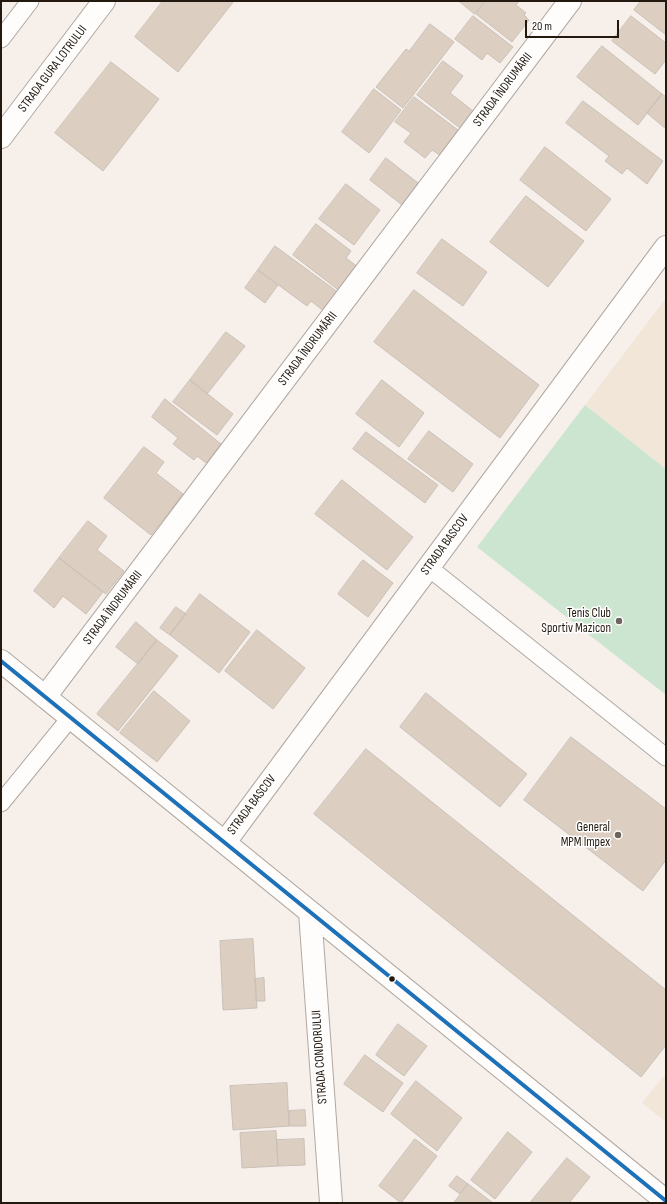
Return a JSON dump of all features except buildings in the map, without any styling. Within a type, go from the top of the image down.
[{"type":"street","name":"STRADA GURA LOTRULUI","points":[[1,138],[104,1]]},
{"type":"street","name":"STRADA ÎNDRUMĂRII","points":[[46,697],[570,1]]},
{"type":"street","name":"STRADA BASCOV","points":[[225,842],[666,247]]},
{"type":"street","points":[[1,661],[666,1201]]},
{"type":"street","name":"STRADA CONDORULUI","points":[[310,912],[333,1201]]},
{"type":"lane","points":[[1,39],[30,1]]},
{"type":"lane","points":[[428,567],[666,757]]},
{"type":"lane","points":[[1,803],[71,717]]},
{"type":"shaded area","points":[[666,298],[666,469],[585,405]]},
{"type":"shaded area","points":[[666,1073],[666,1122],[642,1103]]},
{"type":"green space","name":"Tenis Club Sportiv Mazicon","points":[[585,405],[666,469],[666,695],[477,547]]},
{"type":"transit line","points":[[1,661],[666,1201]]},
{"type":"place","name":"Tenis Club Sportiv Mazicon","points":[[619,621]]},
{"type":"place","name":"General MPM Impex","points":[[618,835]]}]
